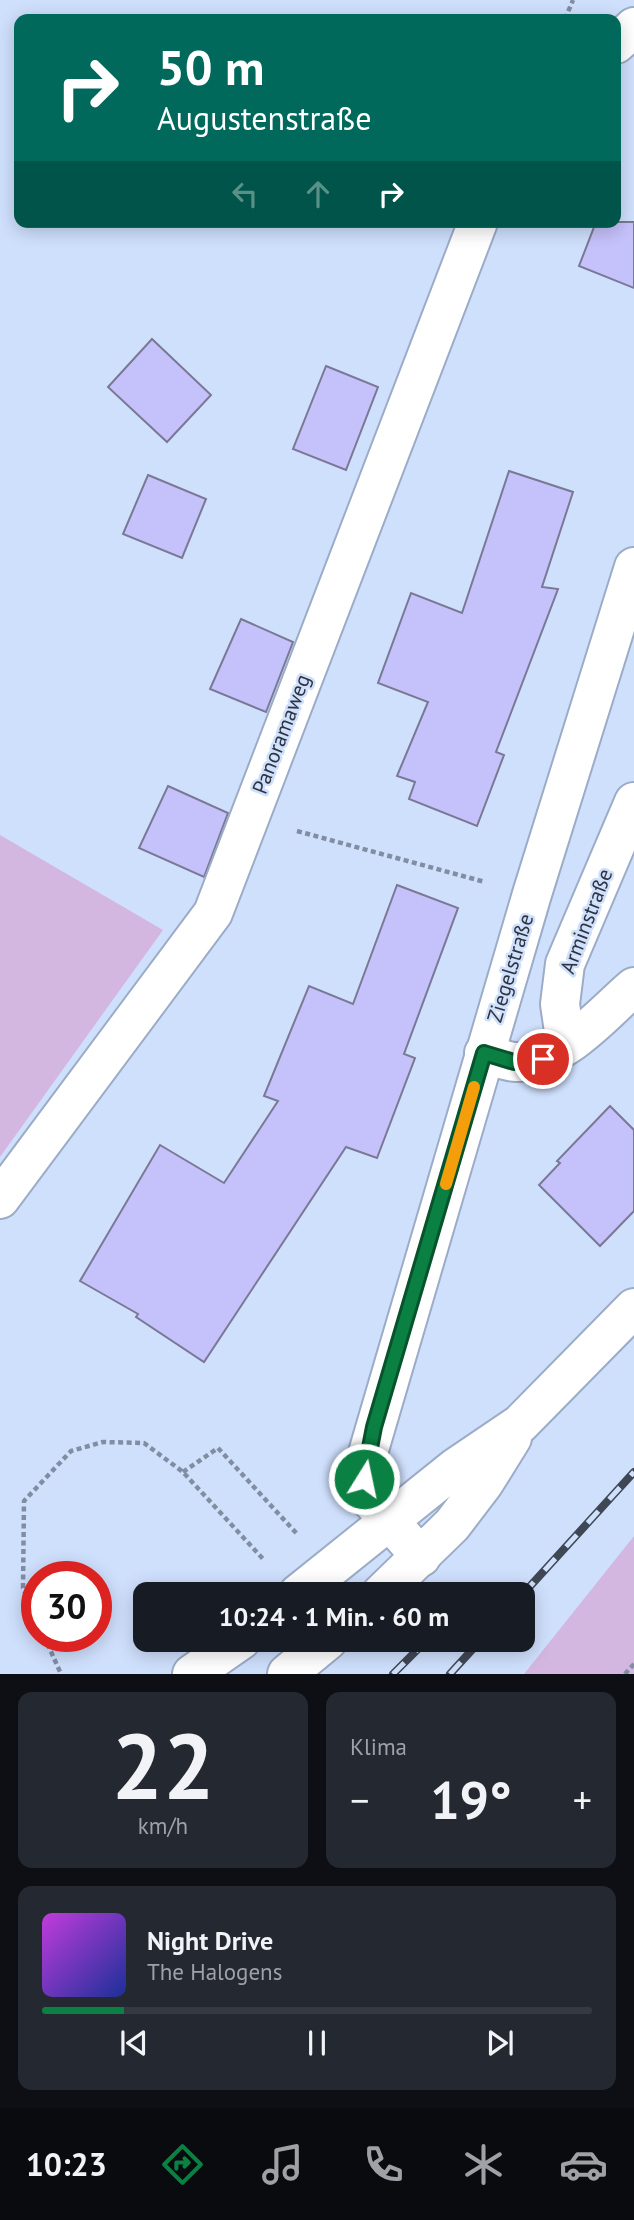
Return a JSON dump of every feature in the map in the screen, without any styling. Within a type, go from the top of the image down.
[{"type":"street","points":[[621,39],[634,27]]},
{"type":"street","name":"Panoramaweg","points":[[0,1199],[213,912],[476,228]]},
{"type":"street","name":"Ziegelstraße","points":[[421,1557],[371,1500],[364,1479],[368,1453],[484,1053],[634,567]]},
{"type":"street","name":"Arminstraße","points":[[566,1045],[559,1004],[565,964],[634,802]]},
{"type":"street","points":[[484,1053],[514,1062],[543,1059],[566,1045],[634,986]]},
{"type":"street","points":[[313,1582],[455,1468],[520,1424],[634,1308]]},
{"type":"street","points":[[394,1582],[452,1525],[484,1483],[520,1424]]},
{"type":"street","points":[[192,1674],[224,1652]]},
{"type":"street","points":[[287,1674],[314,1652]]},
{"type":"path","points":[[285,827],[532,894]]},
{"type":"path","points":[[23,1561],[24,1501],[71,1451],[103,1442],[144,1443],[183,1472],[269,1564]]},
{"type":"path","points":[[183,1472],[218,1448],[271,1505]]},
{"type":"path","points":[[51,1652],[61,1674]]},
{"type":"path","points":[[625,1674],[634,1664]]},
{"type":"shaded area","points":[[0,835],[163,930],[0,1157]]},
{"type":"shaded area","points":[[634,1536],[634,1674],[524,1674]]},
{"type":"building","points":[[621,222],[634,222],[634,288],[579,266],[594,228],[621,228]]},
{"type":"building","points":[[152,339],[211,395],[167,442],[108,387]]},
{"type":"building","points":[[326,366],[378,387],[346,470],[293,449]]},
{"type":"building","points":[[509,471],[573,492],[542,587],[558,589],[496,752],[504,755],[477,826],[409,799],[415,782],[397,776],[428,702],[378,683],[411,593],[462,613]]},
{"type":"building","points":[[148,475],[206,499],[182,558],[123,534]]},
{"type":"building","points":[[241,619],[293,642],[266,712],[210,689]]},
{"type":"building","points":[[168,786],[228,813],[204,877],[139,848]]},
{"type":"building","points":[[397,885],[458,908],[404,1054],[415,1058],[377,1158],[346,1147],[204,1362],[136,1317],[138,1314],[80,1281],[160,1145],[224,1183],[278,1101],[264,1096],[309,986],[353,1004]]},
{"type":"building","points":[[610,1106],[634,1130],[634,1211],[600,1246],[539,1185],[560,1163],[557,1161]]},
{"type":"railway","points":[[534,1582],[634,1472]]},
{"type":"railway","points":[[393,1674],[415,1652]]},
{"type":"railway","points":[[450,1674],[470,1652]]},
{"type":"slow traffic","points":[[446,1184],[474,1087]]},
{"type":"route","points":[[364,1479],[374,1427],[484,1053],[514,1062],[543,1059]]}]
